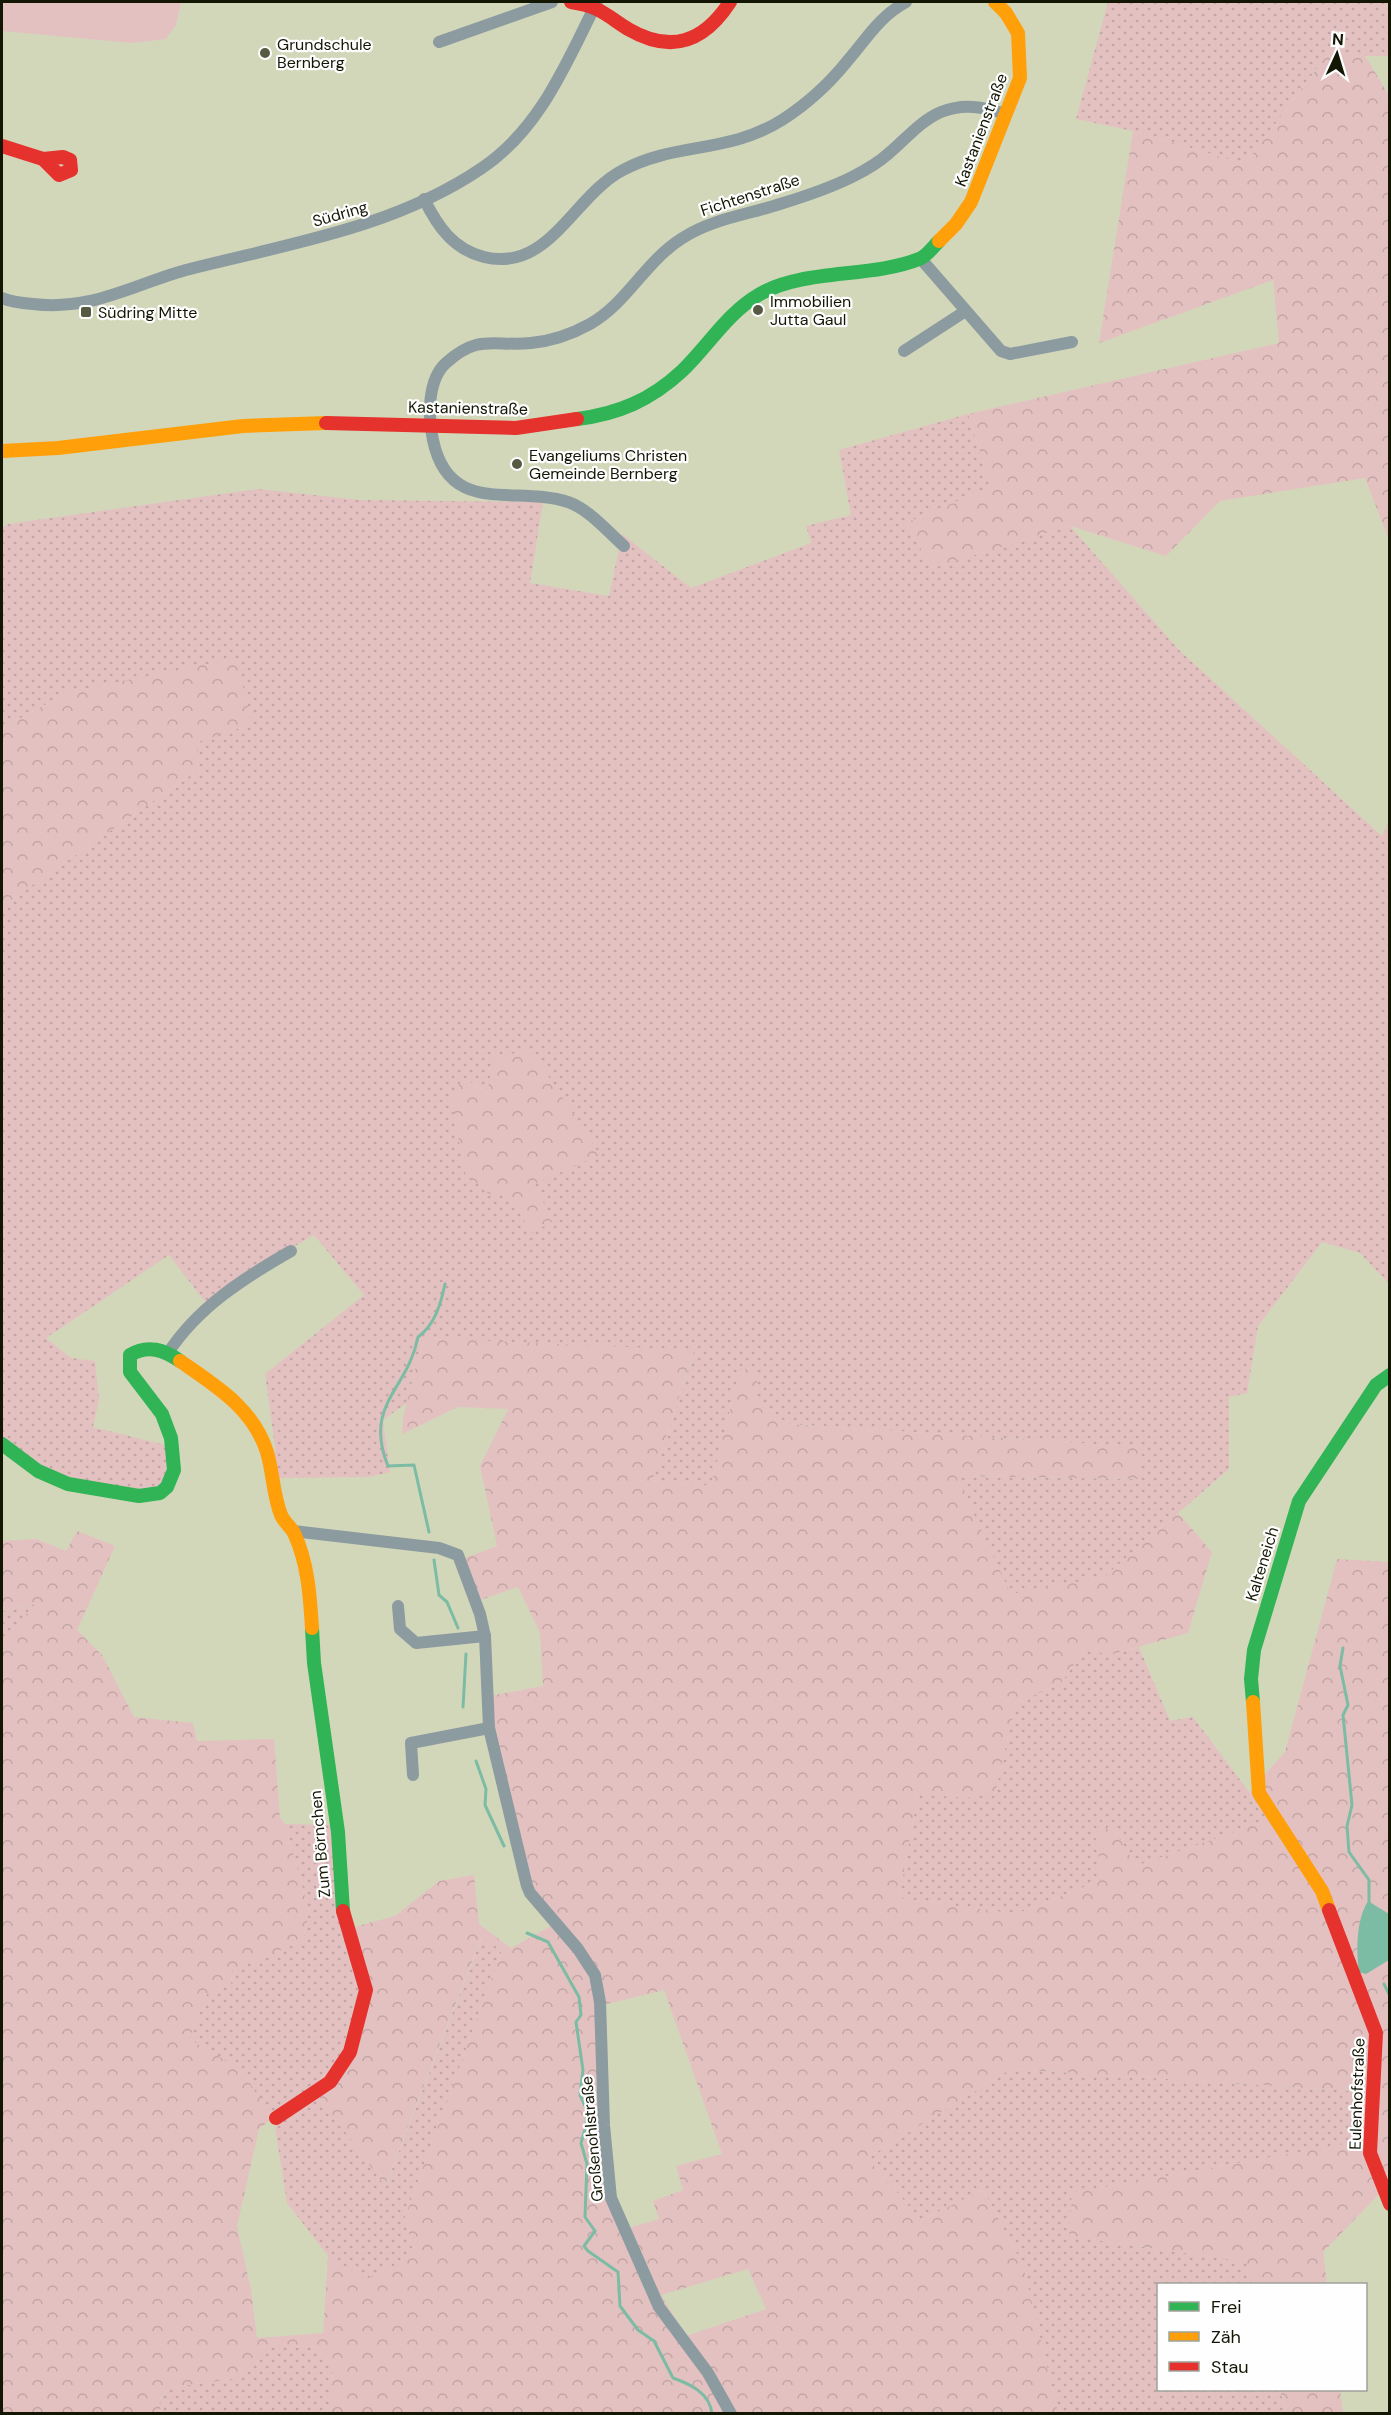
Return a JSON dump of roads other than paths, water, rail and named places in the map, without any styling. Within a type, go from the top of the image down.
[{"type":"street","points":[[439,42],[552,2]]},
{"type":"street","points":[[571,2],[595,4],[631,30],[654,40],[675,43],[696,38],[713,26],[730,2]]},
{"type":"street","points":[[424,199],[447,237],[468,253],[499,260],[524,255],[559,232],[594,190],[621,170],[656,156],[728,144],[755,136],[784,119],[819,92],[849,60],[873,27],[906,2]]},
{"type":"street","name":"Kastanienstraße","points":[[2,451],[58,448],[243,426],[362,422],[516,428],[609,415],[644,401],[682,371],[734,312],[760,294],[786,282],[832,277],[921,259],[956,224],[971,202],[1020,78],[1018,33],[995,2]]},
{"type":"street","name":"Südring","points":[[2,298],[50,306],[98,301],[183,271],[360,227],[424,199],[482,168],[513,142],[543,106],[571,58],[595,4]]},
{"type":"street","name":"Fichtenstraße","points":[[624,546],[582,508],[547,498],[492,496],[468,490],[452,479],[440,461],[431,424],[433,385],[443,365],[461,351],[483,342],[530,344],[578,330],[604,316],[659,255],[681,239],[705,226],[780,204],[852,177],[887,155],[918,127],[940,113],[965,105],[1006,114]]},
{"type":"street","points":[[2,146],[43,159]]},
{"type":"street","points":[[921,259],[964,312],[1001,351],[1010,354],[1072,342]]},
{"type":"street","points":[[904,351],[964,312]]},
{"type":"street","points":[[2,1444],[48,1476],[63,1483],[103,1491],[148,1496],[160,1494],[168,1486],[173,1474],[171,1440],[165,1421],[130,1372],[128,1364],[130,1355],[138,1350],[150,1348],[168,1353],[208,1305],[255,1271],[291,1251]]},
{"type":"street","name":"Zum Börnchen","points":[[168,1353],[227,1394],[246,1412],[258,1430],[267,1453],[281,1516],[293,1531],[309,1588],[314,1663],[338,1832],[342,1906],[366,1990],[362,2016],[350,2052],[330,2082],[276,2118]]},
{"type":"street","name":"Kalteneich","points":[[1259,1793],[1251,1679],[1254,1650],[1299,1501],[1376,1385],[1389,1375]]},
{"type":"street","points":[[293,1531],[439,1548],[458,1555],[480,1614],[485,1635],[489,1728],[411,1743],[413,1776]]},
{"type":"street","points":[[398,1606],[400,1629],[417,1643],[485,1635]]},
{"type":"street","name":"Großenohlstraße","points":[[489,1728],[530,1893],[578,1949],[595,1976],[600,2002],[604,2125],[611,2199],[659,2307],[708,2373],[731,2414]]},
{"type":"street","name":"Eulenhofstraße","points":[[1259,1793],[1322,1891],[1376,2033],[1370,2153],[1389,2204]]},
{"type":"waterway","points":[[429,1532],[414,1465],[388,1466],[382,1445],[381,1427],[390,1398],[406,1371],[418,1337],[429,1326],[436,1313],[445,1284]]},
{"type":"waterway","points":[[434,1560],[439,1595],[447,1602],[458,1628]]},
{"type":"waterway","points":[[1343,1648],[1340,1666],[1348,1705],[1343,1715],[1352,1805],[1347,1826],[1349,1852],[1369,1880],[1369,1903]]},
{"type":"waterway","points":[[463,1707],[466,1654]]},
{"type":"waterway","points":[[476,1761],[486,1789],[485,1805],[504,1846]]},
{"type":"waterway","points":[[527,1933],[548,1942],[579,1997],[581,2015],[576,2022],[583,2070],[580,2095],[587,2110],[586,2126],[581,2143],[587,2164],[585,2217],[595,2231],[584,2246],[618,2272],[620,2306],[638,2330],[654,2341],[673,2378],[698,2390],[707,2400],[712,2414]]},
{"type":"waterway","points":[[1384,1984],[1390,1996]]},
{"type":"place","name":"Grundschule Bernberg","points":[[265,53]]},
{"type":"place","name":"Immobilien Jutta Gaul","points":[[758,310]]},
{"type":"place","name":"Südring Mitte","points":[[86,312]]},
{"type":"place","name":"Evangeliums Christen Gemeinde Bernberg","points":[[517,464]]}]
